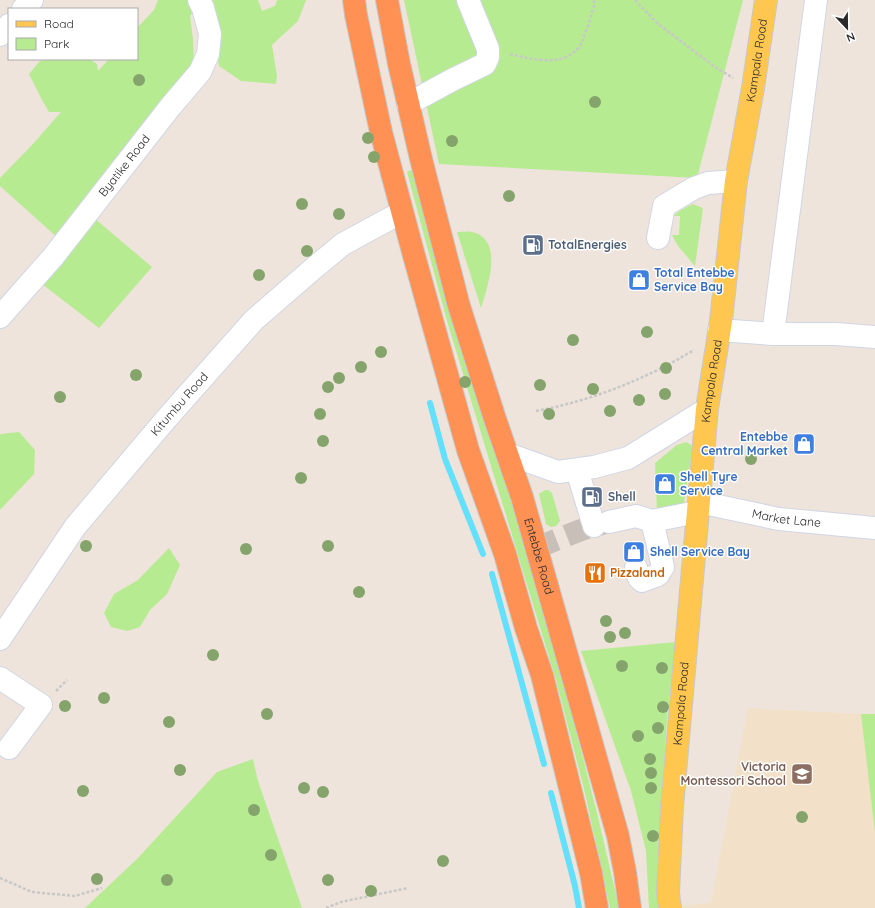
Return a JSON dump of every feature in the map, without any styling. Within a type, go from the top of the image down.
[{"type":"highway","points":[[354,0],[381,132],[402,212],[468,450],[505,554],[526,628],[542,675],[591,873],[597,908]]},
{"type":"highway","name":"Entebbe Road","points":[[387,0],[408,104],[459,306],[495,419],[522,497],[549,590],[618,836],[630,908]]},
{"type":"main road","name":"Kampala Road","points":[[670,908],[668,893],[672,807],[707,409],[719,333],[736,181],[753,88],[766,0]]},
{"type":"street","points":[[24,8],[32,0]]},
{"type":"street","name":"Byatike Road","points":[[0,318],[54,257],[171,106],[200,72],[208,54],[210,34],[204,8],[199,0]]},
{"type":"street","points":[[408,104],[485,64],[488,57],[488,49],[468,0]]},
{"type":"street","points":[[773,334],[816,0]]},
{"type":"street","points":[[0,35],[8,26]]},
{"type":"street","points":[[658,238],[664,206],[694,188],[708,183],[736,181]]},
{"type":"street","name":"Kitumbu Road","points":[[0,639],[75,527],[162,424],[254,320],[343,244],[402,212]]},
{"type":"street","points":[[719,333],[836,334],[875,337]]},
{"type":"street","points":[[508,454],[558,472],[594,468],[628,458],[707,409]]},
{"type":"street","points":[[577,470],[613,525],[636,516],[652,521],[698,507]]},
{"type":"street","name":"Market Lane","points":[[698,507],[779,519],[875,528]]},
{"type":"street","points":[[636,568],[639,578],[642,581],[658,575],[663,568],[652,521]]},
{"type":"street","points":[[0,678],[41,705],[9,748]]},
{"type":"path","points":[[488,49],[523,57],[554,61],[572,54],[580,46],[594,6],[594,0]]},
{"type":"path","points":[[635,0],[658,24],[715,68],[753,88]]},
{"type":"path","points":[[536,411],[583,400],[626,383],[670,364],[719,333]]},
{"type":"path","points":[[0,878],[32,892],[75,896],[102,888]]},
{"type":"path","points":[[326,908],[341,902],[408,888]]},
{"type":"shaded area","name":"Victoria Montessori School","points":[[748,708],[861,714],[875,833],[875,908],[679,908],[679,906],[711,903]]},
{"type":"green space","points":[[158,0],[188,0],[192,14],[190,16],[194,66],[59,239],[0,186],[0,178],[61,112],[49,112],[29,74],[40,61],[45,60],[91,60],[97,64],[98,71],[108,60],[138,60],[138,27],[154,10]]},
{"type":"green space","points":[[199,0],[258,0],[262,11],[275,6],[277,0],[306,0],[298,21],[272,45],[277,76],[276,84],[241,81],[219,66],[216,46]]},
{"type":"green space","points":[[404,0],[743,0],[697,178],[439,164]]},
{"type":"green space","points":[[410,170],[415,172],[485,419],[524,542],[564,684],[598,817],[619,908],[610,908],[585,793],[556,680],[447,321],[407,172]]},
{"type":"green space","points":[[693,204],[703,208],[695,266],[678,246],[672,235],[679,235],[680,216],[673,216]]},
{"type":"green space","points":[[94,218],[152,267],[99,328],[42,284]]},
{"type":"green space","points":[[457,232],[472,232],[482,236],[488,244],[491,254],[491,265],[487,289],[481,308]]},
{"type":"green space","points":[[19,432],[35,450],[34,474],[0,510],[0,435]]},
{"type":"green space","points":[[686,442],[693,446],[683,509],[657,510],[655,463],[677,445]]},
{"type":"green space","points":[[545,490],[552,493],[560,521],[556,526],[551,527],[546,524],[539,494]]},
{"type":"green space","points":[[169,548],[180,565],[167,594],[150,610],[140,627],[127,631],[111,627],[104,613],[114,594],[138,580]]},
{"type":"green space","points":[[676,642],[667,718],[657,871],[659,908],[649,908],[646,851],[631,791],[581,651]]},
{"type":"green space","points":[[861,714],[875,714],[875,833]]},
{"type":"green space","points":[[253,759],[258,781],[302,908],[85,908],[138,858],[217,772]]},
{"type":"waterway","points":[[430,403],[445,459],[483,554]]},
{"type":"waterway","points":[[492,574],[544,764]]},
{"type":"waterway","points":[[551,793],[575,886],[579,908]]},
{"type":"tunnel","points":[[536,548],[581,530],[609,522]]},
{"type":"place","name":"TotalEnergies","points":[[533,245]]},
{"type":"place","name":"Total Entebbe Service Bay","points":[[639,280]]},
{"type":"place","name":"Entebbe Central Market","points":[[804,444]]},
{"type":"place","name":"Shell Tyre Service","points":[[665,484]]},
{"type":"place","name":"Shell","points":[[592,497]]},
{"type":"place","name":"Shell Service Bay","points":[[634,552]]},
{"type":"place","name":"Pizzaland","points":[[595,573]]},
{"type":"place","name":"Victoria Montessori School","points":[[802,774]]}]
